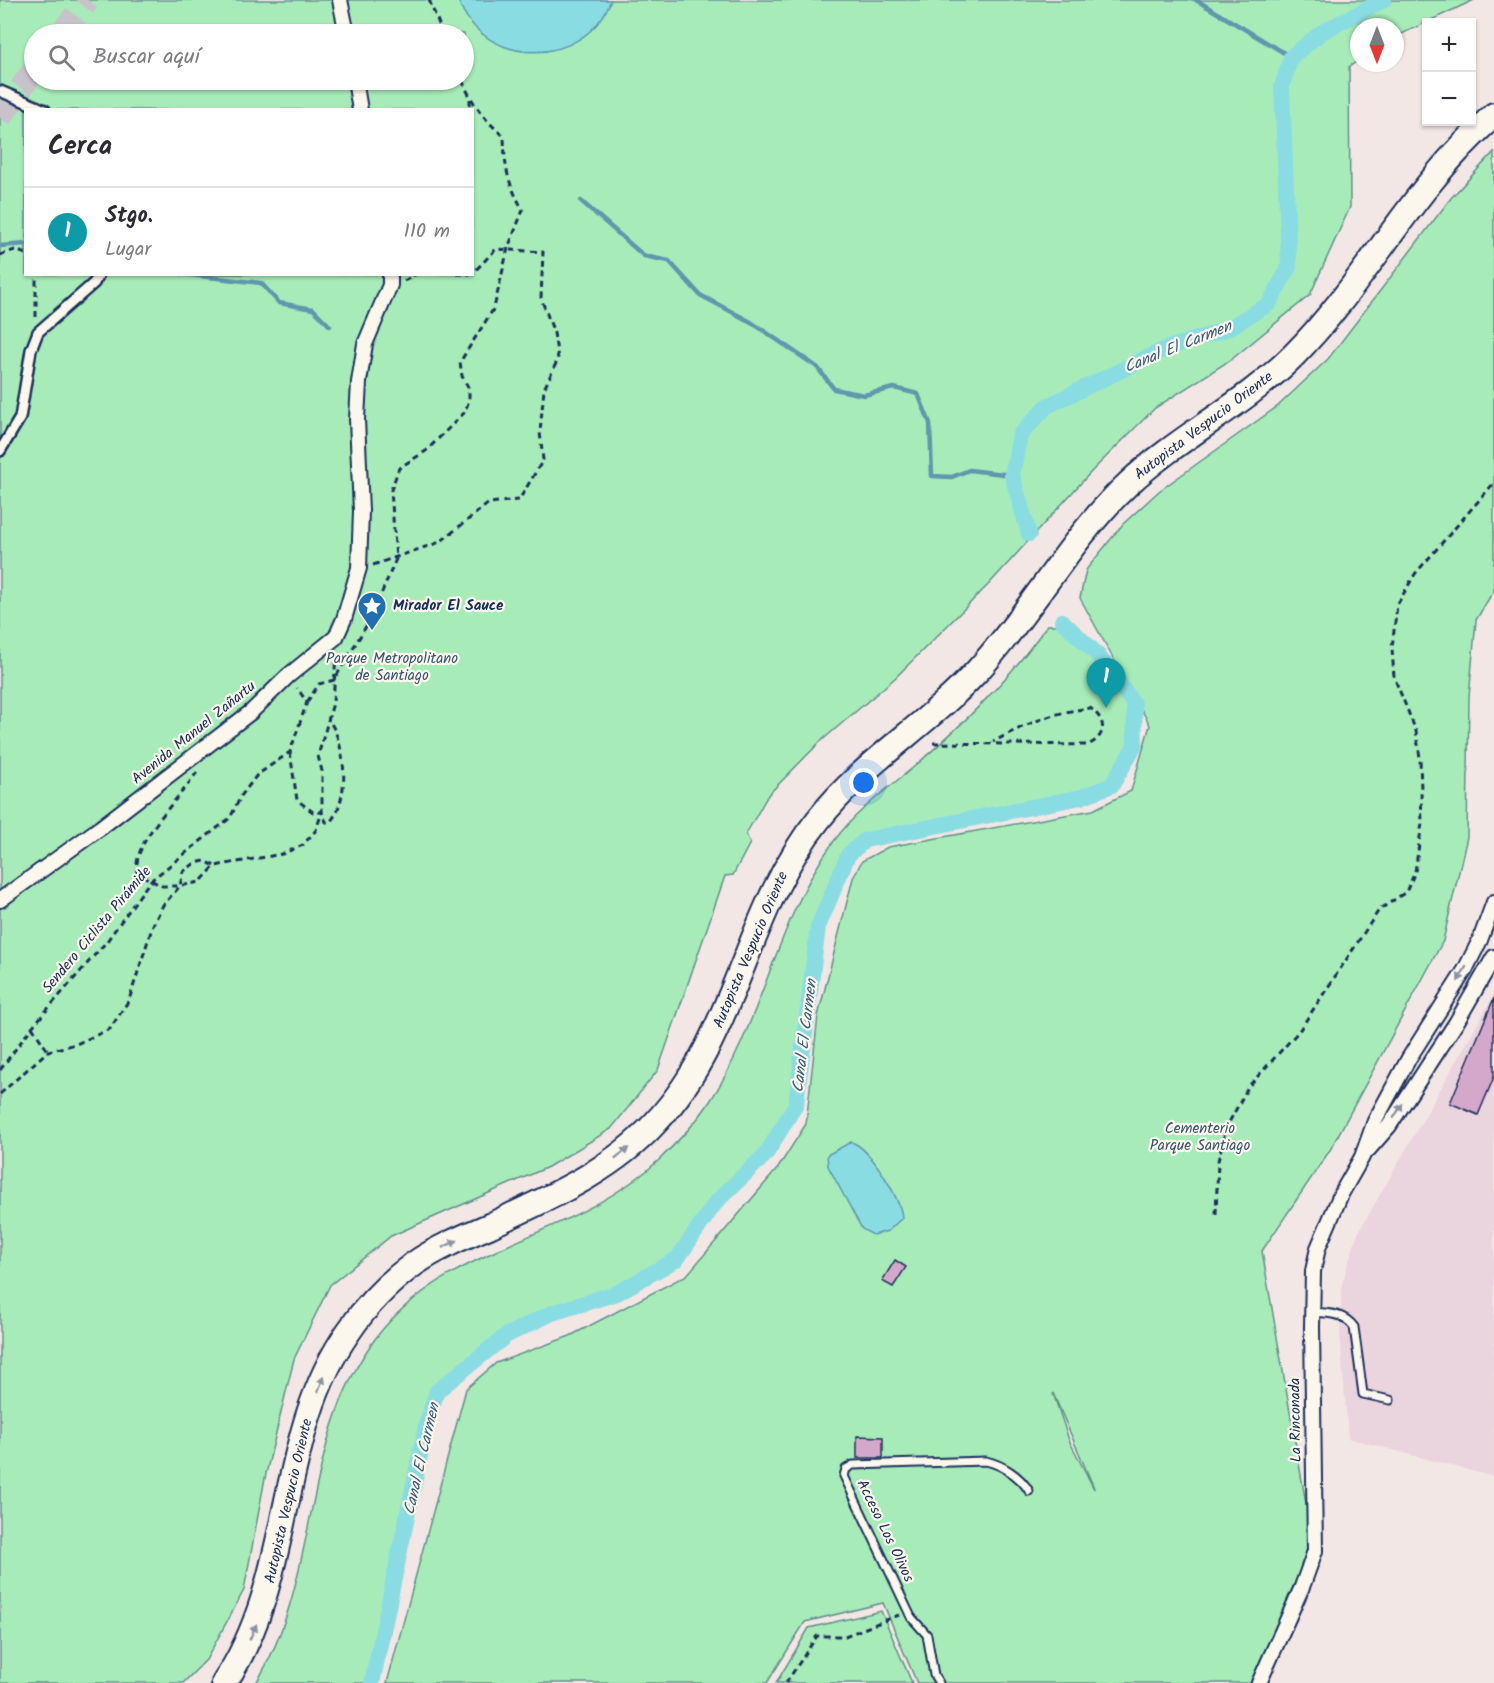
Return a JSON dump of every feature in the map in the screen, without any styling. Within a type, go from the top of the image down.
[{"type":"highway","name":"Autopista Vespucio Oriente","points":[[224,1683],[250,1637],[267,1592],[299,1450],[314,1402],[333,1356],[360,1315],[416,1263],[447,1245],[593,1174],[619,1156],[653,1126],[681,1093],[700,1064],[722,1020],[778,882],[799,846],[823,813],[854,781],[931,717],[978,671],[1012,630],[1089,525],[1130,482],[1260,386],[1299,349],[1337,305],[1423,188],[1494,115]]},
{"type":"street","points":[[340,0],[345,24]]},
{"type":"street","points":[[357,90],[360,108]]},
{"type":"street","points":[[0,91],[40,108]]},
{"type":"street","points":[[0,452],[20,418],[31,350],[38,332],[94,284],[98,276]]},
{"type":"street","name":"Avenida Manuel Zañartu","points":[[0,900],[92,835],[251,712],[288,676],[336,637],[344,619],[359,568],[361,511],[357,419],[359,382],[365,344],[390,285],[390,276]]},
{"type":"street","name":"La Rinconada","points":[[1259,1683],[1302,1587],[1315,1551],[1312,1312],[1313,1271],[1318,1248],[1341,1194],[1362,1156],[1375,1121],[1480,940],[1494,902]]},
{"type":"street","name":"La Rinconada","points":[[1362,1156],[1389,1126],[1456,1023],[1494,957]]},
{"type":"street","points":[[1437,1012],[1456,1023]]},
{"type":"lane","points":[[1312,1312],[1344,1317],[1350,1321],[1354,1328],[1363,1394],[1390,1400]]},
{"type":"lane","name":"Acceso Los Olivos","points":[[939,1683],[934,1675],[927,1635],[908,1611],[844,1476],[846,1469],[853,1465],[986,1461],[999,1464],[1023,1482],[1029,1491]]},
{"type":"path","points":[[429,0],[439,24]]},
{"type":"path","points":[[321,812],[313,812],[297,800],[290,752],[307,702],[318,684],[334,680],[371,618],[396,559],[390,490],[399,468],[426,451],[464,413],[469,401],[469,389],[462,376],[460,362],[494,308],[508,248],[523,210],[509,187],[504,136],[486,120],[466,90]]},
{"type":"path","points":[[470,98],[470,108]]},
{"type":"path","points":[[359,568],[396,559],[440,542],[489,503],[519,500],[543,460],[540,432],[544,389],[558,359],[554,333],[541,298],[543,252],[496,249],[474,271]]},
{"type":"path","points":[[0,255],[15,250],[24,253]]},
{"type":"path","points":[[31,350],[37,305],[36,276]]},
{"type":"path","points":[[1216,1214],[1218,1161],[1226,1128],[1248,1087],[1299,1031],[1379,910],[1406,892],[1414,872],[1422,823],[1420,758],[1416,731],[1394,677],[1392,648],[1397,605],[1415,574],[1494,483]]},
{"type":"path","points":[[207,744],[208,756],[158,822],[135,861],[137,873],[162,886],[180,886],[200,882],[215,866],[282,854],[303,845],[316,830],[321,812],[322,771],[318,756],[333,704],[336,637]]},
{"type":"path","points":[[288,676],[307,702]]},
{"type":"path","points":[[933,743],[1088,745],[1098,740],[1103,732],[1103,723],[1098,713],[1090,708],[1052,713],[993,742]]},
{"type":"path","points":[[321,812],[326,822],[330,822],[344,799],[344,776],[337,731],[328,719]]},
{"type":"path","name":"Sendero Ciclista Pirámide","points":[[0,1070],[32,1027],[107,941],[150,881],[230,818],[241,796],[257,775],[290,752]]},
{"type":"path","points":[[0,1094],[48,1051],[76,1044],[110,1029],[129,1000],[153,924],[163,905],[180,886],[183,872],[195,863],[205,861],[215,866]]},
{"type":"path","points":[[32,1027],[48,1051]]},
{"type":"path","points":[[786,1683],[817,1636],[845,1636],[908,1611]]},
{"type":"shaded area","points":[[1494,995],[1494,1477],[1348,1438],[1340,1334],[1342,1284],[1357,1235]]},
{"type":"green space","name":"Parque Metropolitano de Santiago","points":[[0,0],[1474,0],[1436,18],[1422,18],[1422,24],[1404,33],[1404,18],[1350,18],[1350,207],[1310,295],[1232,359],[1155,408],[1091,472],[990,583],[895,678],[820,742],[768,795],[746,834],[750,843],[733,875],[725,876],[658,1070],[611,1129],[548,1167],[391,1236],[330,1285],[294,1359],[265,1478],[244,1590],[206,1660],[183,1683],[0,1683]]},
{"type":"green space","name":"Cementerio Parque Santiago","points":[[1494,152],[1494,590],[1476,620],[1469,697],[1467,837],[1443,941],[1330,1150],[1262,1251],[1309,1521],[1306,1556],[1253,1683],[917,1683],[883,1603],[805,1622],[767,1683],[387,1683],[466,1389],[496,1363],[570,1336],[687,1275],[778,1168],[806,1124],[818,1016],[853,878],[862,861],[888,847],[1093,810],[1131,791],[1150,725],[1080,598],[1086,570],[1123,524],[1159,491],[1278,406],[1328,359],[1451,198]],"holes":[[[1053,1393],[1094,1489],[1069,1440]]]},
{"type":"green space","points":[[1047,625],[1058,625],[1093,657],[1129,706],[1130,744],[1108,781],[1080,792],[863,835],[843,852],[813,926],[792,1103],[762,1151],[712,1199],[674,1256],[615,1288],[550,1309],[504,1331],[433,1388],[423,1421],[367,1683],[256,1683],[277,1642],[291,1599],[334,1420],[351,1378],[375,1339],[404,1307],[438,1282],[474,1261],[589,1208],[626,1186],[659,1160],[679,1140],[704,1111],[727,1071],[743,1039],[798,904],[814,872],[834,841],[862,810],[915,766],[986,700],[1018,664]]},
{"type":"green space","points":[[881,1611],[912,1683],[776,1683],[809,1628]]},
{"type":"water","points":[[458,0],[611,0],[598,23],[580,39],[558,49],[534,52],[511,49],[489,39],[471,23]]},
{"type":"water","points":[[851,1142],[867,1153],[897,1199],[902,1218],[888,1231],[873,1235],[862,1229],[828,1166],[827,1155]]},
{"type":"building","points":[[1494,998],[1494,1077],[1478,1115],[1450,1103]]},
{"type":"building","points":[[895,1260],[906,1267],[893,1287],[882,1281]]},
{"type":"building","points":[[857,1436],[883,1437],[883,1458],[857,1458]]},
{"type":"waterway","points":[[1196,0],[1291,57]]},
{"type":"waterway","name":"Canal El Carmen","points":[[1029,534],[1012,475],[1020,435],[1047,406],[1165,349],[1227,329],[1269,304],[1289,267],[1282,86],[1291,57],[1322,32],[1384,0]]},
{"type":"waterway","points":[[581,201],[644,256],[669,261],[700,295],[751,322],[817,367],[834,389],[864,395],[894,388],[918,394],[930,423],[932,476],[952,477],[969,470],[1012,475]]},
{"type":"waterway","points":[[0,246],[24,244]]},
{"type":"waterway","points":[[200,276],[261,283],[279,303],[313,309],[330,326]]},
{"type":"waterway","name":"Canal El Carmen","points":[[372,1683],[427,1422],[437,1391],[507,1335],[552,1313],[617,1293],[677,1259],[716,1202],[766,1154],[796,1104],[818,927],[848,855],[865,840],[1081,797],[1112,785],[1135,745],[1134,704],[1097,654],[1062,621]]},
{"type":"tunnel","points":[[69,24],[88,0]]},
{"type":"tunnel","points":[[0,118],[24,84]]},
{"type":"place","name":"Mirador El Sauce","points":[[372,632]]},
{"type":"place","name":"Stgo.","points":[[1106,708]]}]
